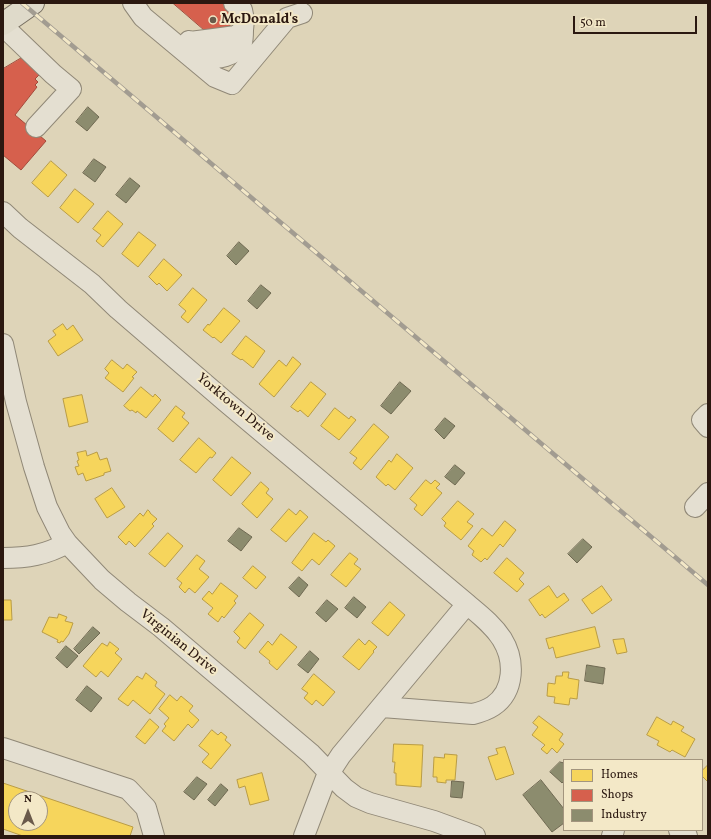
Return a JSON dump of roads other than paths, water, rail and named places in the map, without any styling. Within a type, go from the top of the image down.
[{"type":"main road","points":[[3,25],[33,3]]},
{"type":"street","points":[[134,3],[143,17],[215,78],[232,84],[287,18],[302,13],[292,3]]},
{"type":"street","points":[[164,35],[178,34],[190,42],[236,36],[243,30],[244,20],[242,10],[234,3]]},
{"type":"street","points":[[3,25],[53,74],[71,89],[36,127]]},
{"type":"street","name":"Yorktown Drive","points":[[3,212],[20,228],[92,284],[118,309],[202,381],[493,626],[503,640],[509,655],[512,671],[510,684],[504,696],[486,711],[473,714],[382,707]]},
{"type":"street","name":"Virginian Drive","points":[[3,344],[16,402],[38,481],[47,507],[60,533],[67,543],[102,580],[117,594],[161,627],[311,754],[344,788],[356,797],[370,803],[434,821],[475,836]]},
{"type":"street","points":[[708,414],[702,420],[708,426]]},
{"type":"street","points":[[695,507],[708,493]]},
{"type":"street","points":[[3,558],[17,558],[37,555],[55,550],[67,543]]},
{"type":"street","points":[[304,836],[326,778],[341,755],[467,604]]},
{"type":"street","points":[[3,748],[128,790],[146,808],[154,836]]},
{"type":"railway","points":[[22,3],[708,585]]},
{"type":"place","name":"McDonald's","points":[[213,20]]}]
